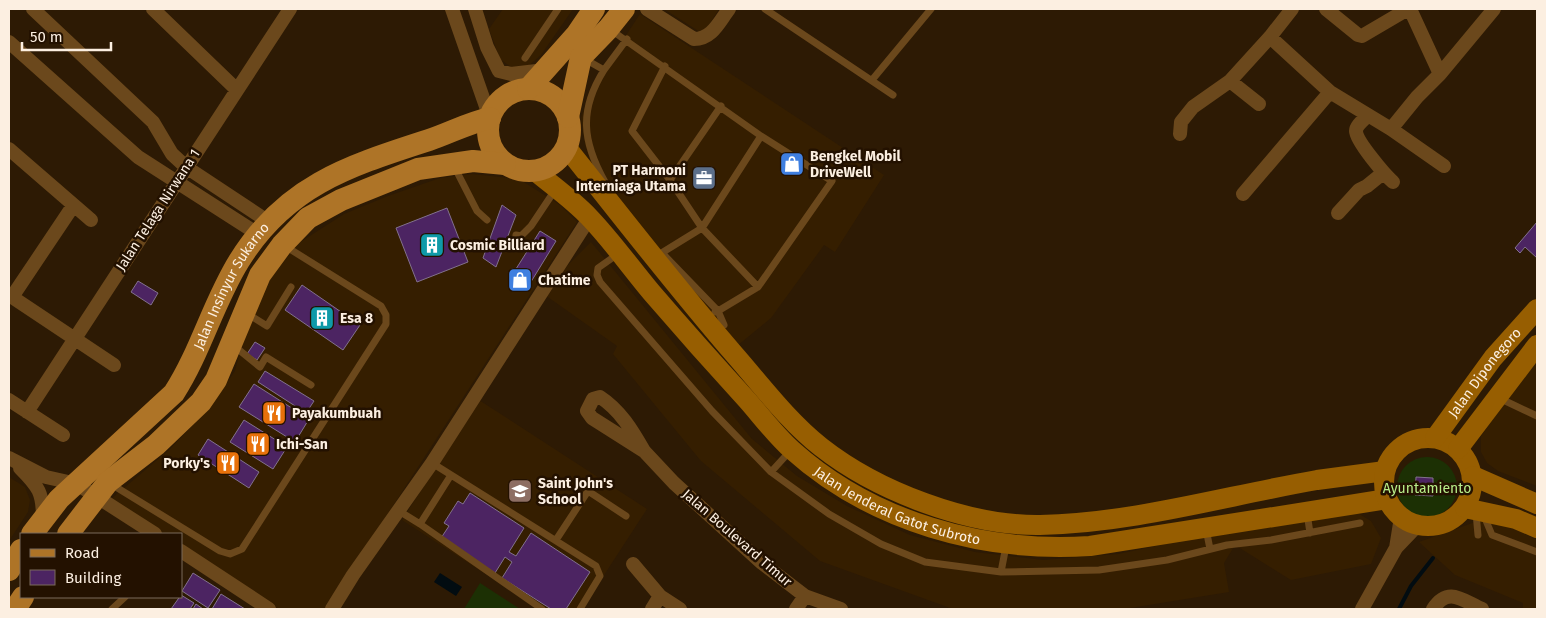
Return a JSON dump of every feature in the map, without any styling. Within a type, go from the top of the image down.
[{"type":"main road","points":[[528,89],[577,34],[594,9]]},
{"type":"main road","points":[[568,117],[564,108],[553,97],[539,90],[528,89],[509,94],[494,108],[490,118],[488,133],[492,148],[505,164],[524,171],[535,171],[554,163],[567,148],[570,138],[568,117],[581,57],[617,34],[624,9]]},
{"type":"main road","name":"Jalan Insinyur Sukarno","points":[[37,527],[59,499],[174,393],[188,371],[225,286],[263,228],[323,179],[348,167],[490,118]]},
{"type":"main road","name":"Jalan Insinyur Sukarno","points":[[69,533],[96,498],[156,445],[200,402],[216,380],[243,311],[260,275],[282,245],[308,218],[341,200],[418,169],[473,161],[505,164]]},
{"type":"main road","points":[[9,570],[20,552]]},
{"type":"main road","points":[[15,609],[22,598]]},
{"type":"street","points":[[32,9],[153,122],[172,154],[186,167],[212,184],[263,228]]},
{"type":"street","points":[[153,9],[237,90]]},
{"type":"street","name":"Jalan Telaga Nirwana 1","points":[[27,412],[290,9]]},
{"type":"street","points":[[452,9],[490,118]]},
{"type":"street","points":[[475,9],[487,47],[499,70],[512,74],[545,70]]},
{"type":"street","points":[[647,9],[694,39],[703,39],[711,33],[729,9]]},
{"type":"street","points":[[1180,134],[1181,122],[1196,103],[1230,81],[1270,38],[1292,9]]},
{"type":"street","points":[[1326,9],[1358,36],[1362,36],[1409,9],[1440,74]]},
{"type":"street","points":[[1390,129],[1417,97],[1440,74],[1494,9]]},
{"type":"street","points":[[1270,38],[1330,92],[1390,129],[1444,166]]},
{"type":"street","points":[[9,42],[116,140],[138,157],[205,200],[263,228]]},
{"type":"street","points":[[1230,81],[1259,104]]},
{"type":"street","points":[[1243,194],[1330,92]]},
{"type":"street","points":[[1338,213],[1355,193],[1388,177],[1356,131],[1368,115]]},
{"type":"street","name":"Jalan Jenderal Gatot Subroto","points":[[567,148],[711,315],[788,418],[821,447],[858,473],[885,488],[932,504],[995,521],[1038,525],[1077,523],[1168,510],[1316,480],[1385,471]]},
{"type":"street","points":[[9,152],[91,220]]},
{"type":"street","name":"Jalan Jenderal Gatot Subroto","points":[[535,171],[590,217],[618,254],[686,334],[792,450],[824,476],[874,504],[923,526],[942,532],[1006,544],[1061,548],[1090,546],[1206,526],[1387,499]]},
{"type":"street","points":[[73,206],[10,296],[114,366]]},
{"type":"street","points":[[332,609],[432,462],[590,217]]},
{"type":"street","name":"Jalan Diponegoro","points":[[1435,438],[1493,358],[1537,309]]},
{"type":"street","points":[[686,334],[711,315]]},
{"type":"street","name":"Jalan Diponegoro","points":[[1458,449],[1537,345]]},
{"type":"street","points":[[9,400],[63,436]]},
{"type":"street","points":[[1474,510],[1472,476],[1468,461],[1458,449],[1435,438],[1413,440],[1395,452],[1385,471],[1384,485],[1387,499],[1409,521],[1435,526],[1474,510],[1516,519],[1537,528]]},
{"type":"street","name":"Jalan Boulevard Timur","points":[[644,450],[674,484],[755,556],[811,602],[841,609]]},
{"type":"street","points":[[11,460],[46,477],[77,484],[96,498],[153,533]]},
{"type":"street","points":[[11,460],[39,489],[43,502],[37,527]]},
{"type":"street","points":[[1472,476],[1537,504]]},
{"type":"street","points":[[59,499],[96,498]]},
{"type":"street","points":[[923,526],[932,504]]},
{"type":"street","points":[[1362,609],[1409,521]]},
{"type":"street","points":[[182,552],[269,609]]},
{"type":"street","points":[[634,564],[660,596],[680,609]]},
{"type":"street","points":[[652,609],[660,596]]},
{"type":"street","points":[[1433,609],[1440,599],[1447,596],[1455,596],[1482,609]]},
{"type":"street","points":[[796,609],[811,602]]},
{"type":"lane","points":[[525,58],[558,9]]},
{"type":"lane","points":[[765,9],[893,95]]},
{"type":"lane","points":[[872,80],[932,9]]},
{"type":"lane","points":[[644,231],[608,188],[592,158],[586,126],[587,108],[617,34],[761,136],[832,181],[758,287],[711,315],[724,325]]},
{"type":"lane","points":[[581,57],[604,70]]},
{"type":"lane","points":[[664,66],[632,131],[670,180],[702,228],[758,287]]},
{"type":"lane","points":[[670,180],[721,106]]},
{"type":"lane","points":[[657,252],[702,228],[761,136]]},
{"type":"lane","points":[[452,163],[478,211],[487,220]]},
{"type":"lane","points":[[516,235],[521,236],[531,226],[557,188]]},
{"type":"lane","points":[[182,535],[230,554],[242,549],[386,324],[386,314],[381,306],[282,245]]},
{"type":"lane","points":[[618,254],[598,268],[597,275],[600,282],[712,411],[771,472],[829,514],[881,544],[925,562],[1001,572],[1099,570],[1167,560],[1210,549],[1360,524]]},
{"type":"lane","points":[[243,311],[266,326],[291,287]]},
{"type":"lane","points":[[231,343],[260,367],[266,357],[311,385]]},
{"type":"lane","points":[[1497,397],[1537,416]]},
{"type":"lane","points":[[771,472],[792,450]]},
{"type":"lane","points":[[432,462],[596,566],[600,576],[580,609]]},
{"type":"lane","points":[[420,524],[451,475]]},
{"type":"lane","points":[[556,540],[588,491],[626,516]]},
{"type":"lane","points":[[96,498],[178,533]]},
{"type":"lane","points":[[1474,510],[1478,535]]},
{"type":"lane","points":[[1474,510],[1492,535],[1537,552]]},
{"type":"lane","points":[[399,511],[542,609]]},
{"type":"lane","points":[[1306,511],[1310,533]]},
{"type":"lane","points":[[1206,526],[1210,549]]},
{"type":"lane","points":[[1001,572],[1006,544]]},
{"type":"lane","points":[[112,609],[124,598]]},
{"type":"shaded area","points":[[503,9],[573,9],[541,55],[527,67],[511,67],[500,59],[489,29]]},
{"type":"shaded area","points":[[664,9],[719,9],[703,34]]},
{"type":"shaded area","points":[[640,14],[884,175],[835,252],[824,245],[771,318],[737,346],[595,176],[585,145],[581,118],[592,87]]},
{"type":"shaded area","points":[[472,174],[519,179],[560,205],[577,222],[326,609],[279,609],[182,547],[182,533],[162,533],[111,499],[170,449],[208,409],[235,371],[245,332],[262,288],[299,243],[344,214],[440,178]]},
{"type":"shaded area","points":[[591,242],[752,439],[797,476],[847,506],[910,535],[975,552],[1043,560],[1118,554],[1346,506],[1371,521],[1381,538],[1371,564],[1291,580],[1235,545],[1224,563],[1229,592],[1124,609],[953,609],[820,561],[701,461],[613,354],[617,346],[545,295],[568,265]]},
{"type":"shaded area","points":[[1537,358],[1537,486],[1498,471],[1487,463],[1481,452],[1481,436]]},
{"type":"shaded area","name":"Saint John's School","points":[[479,400],[647,509],[582,609],[540,609],[402,520]]},
{"type":"shaded area","points":[[9,477],[25,487],[30,500],[28,512],[9,541]]},
{"type":"shaded area","points":[[1478,521],[1511,527],[1537,540],[1537,609],[1523,609],[1523,603],[1455,575],[1419,542]]},
{"type":"shaded area","points":[[440,573],[462,587],[456,596],[434,582]]},
{"type":"green space","name":"Ayuntamiento","points":[[1421,457],[1433,457],[1444,462],[1452,470],[1457,481],[1455,499],[1444,512],[1433,517],[1421,517],[1410,512],[1402,504],[1397,493],[1397,481],[1402,470],[1410,462]]},
{"type":"green space","points":[[480,583],[520,609],[464,609]]},
{"type":"building","points":[[502,205],[516,215],[496,267],[483,258]]},
{"type":"building","name":"Cosmic Billiard","points":[[447,208],[468,262],[417,282],[396,228]]},
{"type":"building","points":[[1537,222],[1537,258],[1525,247],[1520,253],[1515,248]]},
{"type":"building","points":[[540,231],[556,241],[526,290],[509,280]]},
{"type":"building","points":[[138,281],[158,293],[151,305],[131,292]]},
{"type":"building","name":"Esa 8","points":[[302,285],[360,325],[343,350],[285,310]]},
{"type":"building","points":[[255,342],[265,348],[257,360],[247,354]]},
{"type":"building","points":[[265,371],[314,401],[306,413],[258,382]]},
{"type":"building","name":"Payakumbuah","points":[[254,384],[309,419],[295,442],[239,407]]},
{"type":"building","name":"Ichi-San","points":[[244,420],[287,447],[273,469],[230,442]]},
{"type":"building","name":"Porky's","points":[[208,439],[259,472],[249,488],[198,455]]},
{"type":"building","points":[[1416,477],[1433,478],[1433,496],[1415,495]]},
{"type":"building","points":[[470,493],[524,528],[509,552],[516,556],[531,533],[590,572],[566,609],[551,609],[502,578],[512,562],[505,557],[495,573],[441,538],[449,526],[444,523],[458,501],[463,504]]},
{"type":"building","points":[[193,573],[220,590],[208,608],[182,591]]},
{"type":"building","points":[[221,594],[245,609],[212,609]]},
{"type":"building","points":[[182,596],[194,603],[190,609],[171,609],[179,598],[182,598]]},
{"type":"building","points":[[196,604],[203,609],[193,609]]},
{"type":"waterway","points":[[1399,609],[1411,586],[1433,558]]},
{"type":"place","name":"Bengkel Mobil DriveWell","points":[[792,164]]},
{"type":"place","name":"PT Harmoni Interniaga Utama","points":[[704,178]]},
{"type":"place","name":"Cosmic Billiard","points":[[432,245]]},
{"type":"place","name":"Chatime","points":[[520,280]]},
{"type":"place","name":"Esa 8","points":[[322,318]]},
{"type":"place","name":"Payakumbuah","points":[[274,413]]},
{"type":"place","name":"Ichi-San","points":[[258,444]]},
{"type":"place","name":"Porky's","points":[[228,463]]},
{"type":"place","name":"Saint John's School","points":[[520,491]]}]
